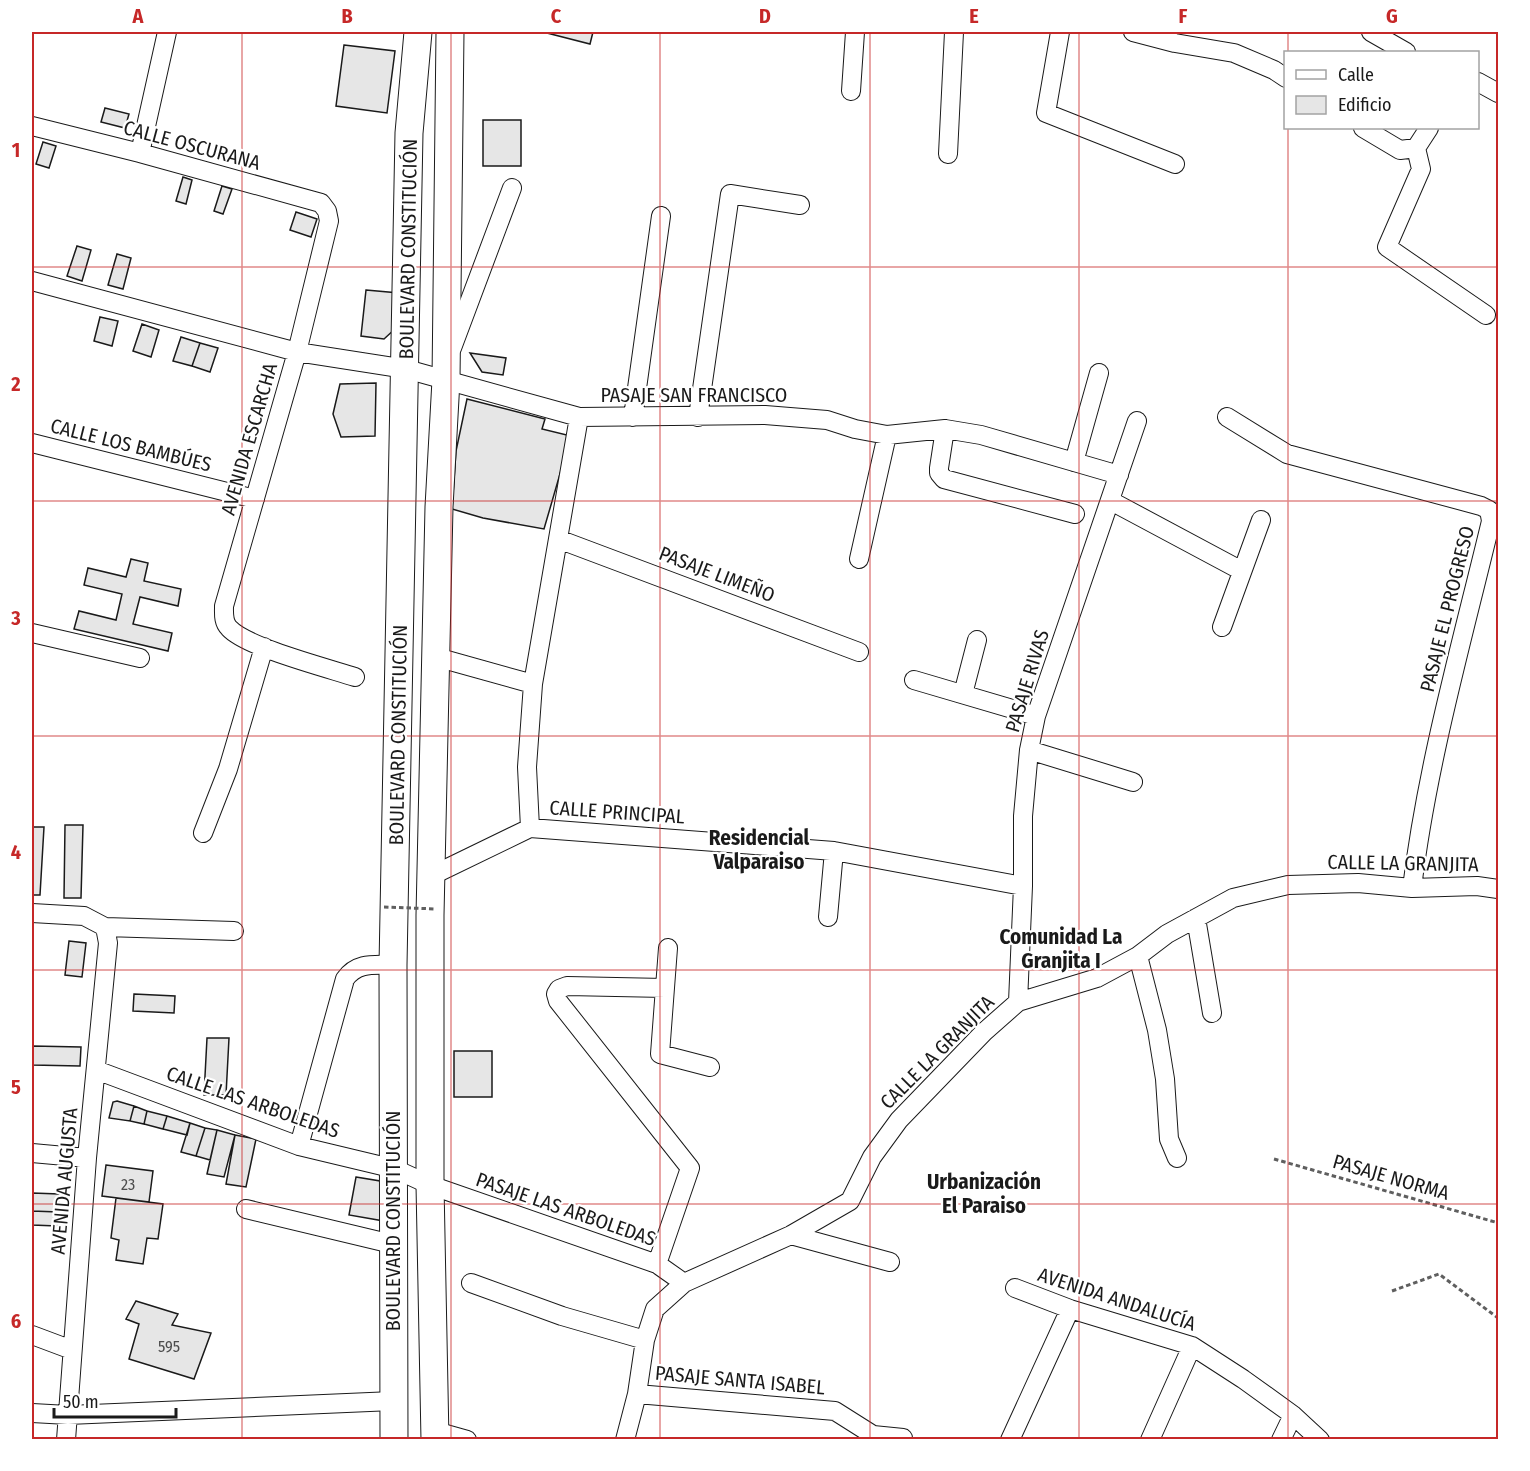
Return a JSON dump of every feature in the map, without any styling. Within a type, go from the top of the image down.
[{"type":"highway","name":"BOULEVARD CONSTITUCIÓN","points":[[394,1440],[393,965],[409,133],[418,32]]},
{"type":"highway","name":"BOULEVARD CONSTITUCIÓN","points":[[435,1435],[430,1185],[431,876],[439,507],[446,372],[450,32]]},
{"type":"street","points":[[140,153],[167,32]]},
{"type":"street","points":[[851,91],[855,32]]},
{"type":"street","points":[[948,154],[954,32]]},
{"type":"street","points":[[1060,32],[1046,113],[1175,164]]},
{"type":"street","points":[[1133,32],[1176,37],[1234,53],[1284,77]]},
{"type":"street","points":[[1371,32],[1404,51]]},
{"type":"street","points":[[1479,83],[1498,93]]},
{"type":"street","name":"CALLE OSCURANA","points":[[32,126],[321,203],[327,211],[329,221]]},
{"type":"street","points":[[1365,129],[1400,150],[1416,148]]},
{"type":"street","points":[[1428,129],[1416,148],[1422,169],[1388,247],[1486,315]]},
{"type":"street","points":[[446,372],[512,188]]},
{"type":"street","points":[[698,417],[730,195],[800,206]]},
{"type":"street","points":[[633,417],[661,216]]},
{"type":"street","name":"AVENIDA ESCARCHA","points":[[264,647],[244,640],[229,628],[224,618],[224,606],[297,352],[329,221]]},
{"type":"street","name":"PASAJE SAN FRANCISCO","points":[[32,281],[297,352],[406,369],[446,372],[579,417],[765,415],[827,420],[855,429],[887,435],[945,429],[981,435],[1119,475]]},
{"type":"street","points":[[1074,462],[1099,373]]},
{"type":"street","points":[[530,828],[527,767],[533,684],[579,417]]},
{"type":"street","name":"PASAJE EL PROGRESO","points":[[1227,417],[1287,454],[1489,510],[1491,521],[1417,842],[1412,888]]},
{"type":"street","name":"PASAJE RIVAS","points":[[1018,1002],[1023,886],[1023,816],[1029,750],[1036,716],[1137,421]]},
{"type":"street","points":[[945,429],[939,468],[944,479],[1075,514]]},
{"type":"street","points":[[859,559],[887,435]]},
{"type":"street","name":"CALLE LOS BAMBÚES","points":[[32,443],[255,499]]},
{"type":"street","points":[[1111,501],[1242,571]]},
{"type":"street","points":[[1222,627],[1261,520]]},
{"type":"street","name":"PASAJE LIMEÑO","points":[[558,539],[859,652]]},
{"type":"street","points":[[32,633],[140,658]]},
{"type":"street","points":[[963,694],[976,640]]},
{"type":"street","points":[[202,833],[228,769],[264,647],[355,677]]},
{"type":"street","points":[[436,657],[533,684]]},
{"type":"street","points":[[914,680],[1036,716]]},
{"type":"street","points":[[1029,750],[1133,782]]},
{"type":"street","name":"CALLE PRINCIPAL","points":[[431,876],[530,828],[834,850],[1023,886]]},
{"type":"street","points":[[828,917],[834,850]]},
{"type":"street","name":"CALLE LA GRANJITA","points":[[625,1440],[637,1394],[645,1340],[655,1309],[684,1283],[791,1235],[850,1201],[872,1157],[899,1120],[977,1039],[1018,1002],[1097,978],[1138,956],[1167,934],[1233,898],[1288,885],[1358,883],[1412,888],[1477,886],[1498,889]]},
{"type":"street","points":[[32,914],[84,916],[105,927],[234,931]]},
{"type":"street","points":[[1196,918],[1212,1013]]},
{"type":"street","name":"AVENIDA AUGUSTA","points":[[66,1440],[87,1158],[108,943],[105,927]]},
{"type":"street","points":[[668,948],[660,1054],[710,1067]]},
{"type":"street","points":[[1138,956],[1157,1030],[1165,1079],[1169,1138],[1177,1158]]},
{"type":"street","points":[[299,1146],[345,979],[360,967],[393,965]]},
{"type":"street","points":[[657,1264],[690,1168],[558,1001],[555,994],[559,989],[567,986],[665,988]]},
{"type":"street","name":"CALLE LAS ARBOLEDAS","points":[[96,1070],[299,1146],[394,1169],[430,1185]]},
{"type":"street","points":[[32,1153],[87,1158]]},
{"type":"street","name":"PASAJE LAS ARBOLEDAS","points":[[430,1185],[657,1264],[684,1283]]},
{"type":"street","points":[[246,1209],[392,1244]]},
{"type":"street","points":[[791,1235],[890,1263]]},
{"type":"street","points":[[471,1283],[562,1316],[645,1340]]},
{"type":"street","name":"AVENIDA ANDALUCÍA","points":[[1014,1288],[1070,1309],[1192,1346],[1293,1415],[1320,1440]]},
{"type":"street","points":[[1010,1440],[1070,1309]]},
{"type":"street","points":[[32,1335],[72,1350]]},
{"type":"street","points":[[1150,1440],[1192,1346]]},
{"type":"street","name":"PASAJE SANTA ISABEL","points":[[637,1394],[835,1411],[873,1435],[903,1438]]},
{"type":"street","points":[[32,1413],[68,1415],[393,1401]]},
{"type":"street","points":[[1281,1440],[1293,1415]]},
{"type":"street","points":[[435,1435],[467,1440]]},
{"type":"path","points":[[384,907],[436,909]]},
{"type":"path","name":"PASAJE NORMA","points":[[1274,1159],[1495,1222],[1498,1225]]},
{"type":"path","points":[[1392,1292],[1439,1274],[1498,1318]]},
{"type":"building","points":[[543,32],[593,32],[590,44]]},
{"type":"building","points":[[344,45],[395,51],[387,113],[336,106]]},
{"type":"building","points":[[105,108],[129,114],[125,128],[101,122]]},
{"type":"building","points":[[483,120],[521,120],[521,166],[483,166]]},
{"type":"building","points":[[43,142],[56,146],[49,168],[36,164]]},
{"type":"building","points":[[183,177],[192,180],[186,204],[176,201]]},
{"type":"building","points":[[222,186],[232,189],[223,214],[214,211]]},
{"type":"building","points":[[296,212],[317,219],[311,237],[290,230]]},
{"type":"building","points":[[77,246],[91,250],[82,281],[67,276]]},
{"type":"building","points":[[117,254],[131,258],[123,289],[108,285]]},
{"type":"building","points":[[366,290],[399,293],[396,328],[384,339],[361,336]]},
{"type":"building","points":[[100,317],[118,321],[112,346],[94,341]]},
{"type":"building","points":[[142,324],[159,330],[151,357],[133,351]]},
{"type":"building","points":[[181,337],[200,343],[192,366],[173,361]]},
{"type":"building","points":[[200,343],[218,348],[210,372],[192,366]]},
{"type":"building","points":[[470,353],[506,358],[503,375],[482,372]]},
{"type":"building","points":[[376,383],[375,436],[341,437],[333,414],[340,384]]},
{"type":"building","points":[[467,399],[545,419],[542,429],[571,436],[544,529],[483,518],[452,509],[456,451]]},
{"type":"building","points":[[131,559],[148,563],[144,581],[181,589],[178,606],[140,597],[133,624],[172,633],[168,651],[74,629],[79,611],[116,620],[122,594],[84,585],[88,568],[126,577]]},
{"type":"building","points":[[65,825],[83,825],[81,898],[64,898]]},
{"type":"building","points":[[32,827],[44,827],[40,895],[32,895]]},
{"type":"building","points":[[69,941],[86,943],[82,977],[65,975]]},
{"type":"building","points":[[134,994],[175,996],[174,1013],[133,1011]]},
{"type":"building","points":[[207,1038],[229,1038],[226,1095],[204,1095]]},
{"type":"building","points":[[32,1046],[81,1047],[80,1066],[32,1065]]},
{"type":"building","points":[[454,1051],[492,1051],[492,1097],[454,1097]]},
{"type":"building","points":[[113,1102],[134,1106],[130,1121],[109,1118]]},
{"type":"building","points":[[134,1106],[147,1111],[144,1124],[130,1121]]},
{"type":"building","points":[[147,1111],[167,1116],[163,1129],[144,1124]]},
{"type":"building","points":[[167,1116],[190,1123],[187,1135],[163,1129]]},
{"type":"building","points":[[190,1123],[205,1128],[196,1156],[181,1152]]},
{"type":"building","points":[[205,1128],[217,1130],[210,1160],[196,1156]]},
{"type":"building","points":[[217,1130],[235,1135],[224,1177],[207,1174]]},
{"type":"building","points":[[235,1135],[256,1139],[246,1187],[226,1184]]},
{"type":"building","points":[[106,1165],[153,1171],[149,1202],[102,1196]]},
{"type":"building","points":[[356,1177],[380,1181],[384,1221],[349,1215]]},
{"type":"building","points":[[32,1193],[59,1194],[58,1212],[32,1211]]},
{"type":"building","points":[[116,1198],[163,1204],[158,1239],[147,1238],[143,1264],[116,1260],[119,1240],[111,1238]]},
{"type":"building","points":[[32,1211],[58,1212],[57,1226],[32,1225]]},
{"type":"building","points":[[136,1301],[178,1314],[172,1325],[211,1333],[194,1379],[129,1359],[139,1324],[126,1319]]},
{"type":"district","name":"Residencial Valparaiso","points":[[759,850]]},
{"type":"district","name":"Comunidad La Granjita I","points":[[1061,949]]},
{"type":"district","name":"Urbanización El Paraiso","points":[[984,1194]]}]
